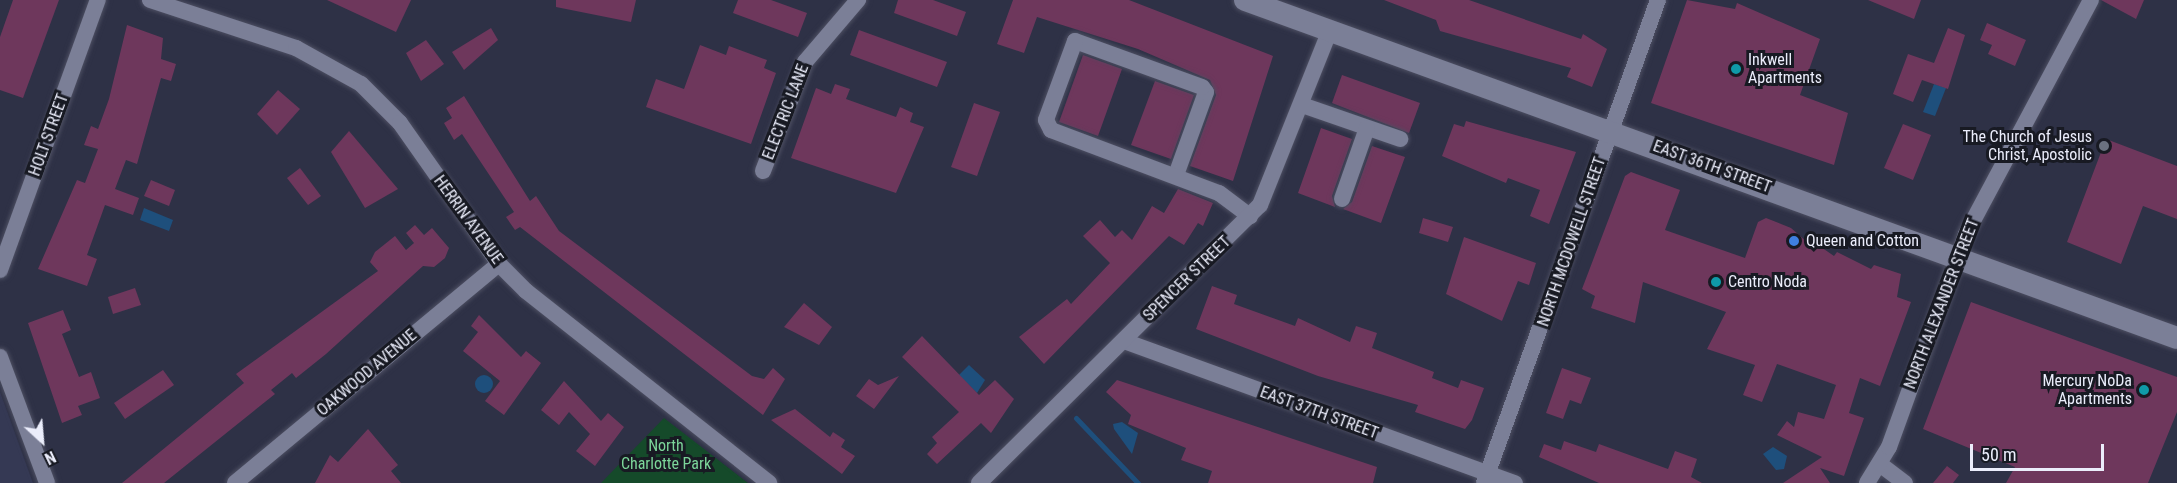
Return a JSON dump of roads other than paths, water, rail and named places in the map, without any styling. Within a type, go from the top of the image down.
[{"type":"street","name":"HOLT STREET","points":[[0,270],[98,0]]},
{"type":"street","name":"HERRIN AVENUE","points":[[150,0],[296,48],[361,84],[399,123],[499,264],[557,319],[769,483]]},
{"type":"street","name":"ELECTRIC LANE","points":[[763,171],[805,62],[858,0]]},
{"type":"street","name":"NORTH MCDOWELL STREET","points":[[1486,478],[1658,0]]},
{"type":"street","name":"NORTH ALEXANDER STREET","points":[[1867,483],[1881,465],[1957,256],[2091,0]]},
{"type":"street","name":"EAST 36TH STREET","points":[[1259,3],[2175,334]]},
{"type":"street","name":"SPENCER STREET","points":[[979,483],[1250,216],[1268,193],[1330,30]]},
{"type":"street","points":[[1176,175],[1206,92],[1202,87],[1076,41],[1046,120],[1051,130],[1220,193],[1250,216]]},
{"type":"street","points":[[1302,105],[1400,140]]},
{"type":"street","points":[[1342,199],[1367,128]]},
{"type":"street","name":"OAKWOOD AVENUE","points":[[235,483],[499,264]]},
{"type":"street","name":"EAST 37TH STREET","points":[[1124,341],[1486,478],[1515,483]]},
{"type":"street","points":[[0,357],[47,483]]},
{"type":"street","points":[[1881,465],[1905,483]]},
{"type":"water","points":[[1934,84],[1946,88],[1935,116],[1923,112]]},
{"type":"water","points":[[144,208],[173,220],[169,231],[140,220]]},
{"type":"water","points":[[969,365],[985,380],[977,393],[959,375]]},
{"type":"water","points":[[484,375],[490,378],[493,384],[490,390],[484,393],[478,390],[475,384],[478,378]]},
{"type":"water","points":[[1122,422],[1138,433],[1132,454],[1114,429],[1113,424]]},
{"type":"water","points":[[1773,447],[1787,456],[1784,469],[1776,470],[1763,454]]},
{"type":"waterway","points":[[1076,418],[1138,483]]},
{"type":"place","name":"Inkwell Apartments","points":[[1736,69]]},
{"type":"place","name":"The Church of Jesus Christ, Apostolic","points":[[2104,146]]},
{"type":"place","name":"Queen and Cotton","points":[[1794,241]]},
{"type":"place","name":"Centro Noda","points":[[1716,282]]},
{"type":"place","name":"Mercury NoDa Apartments","points":[[2144,390]]},
{"type":"park label","name":"North Charlotte Park","points":[[666,455]]}]
